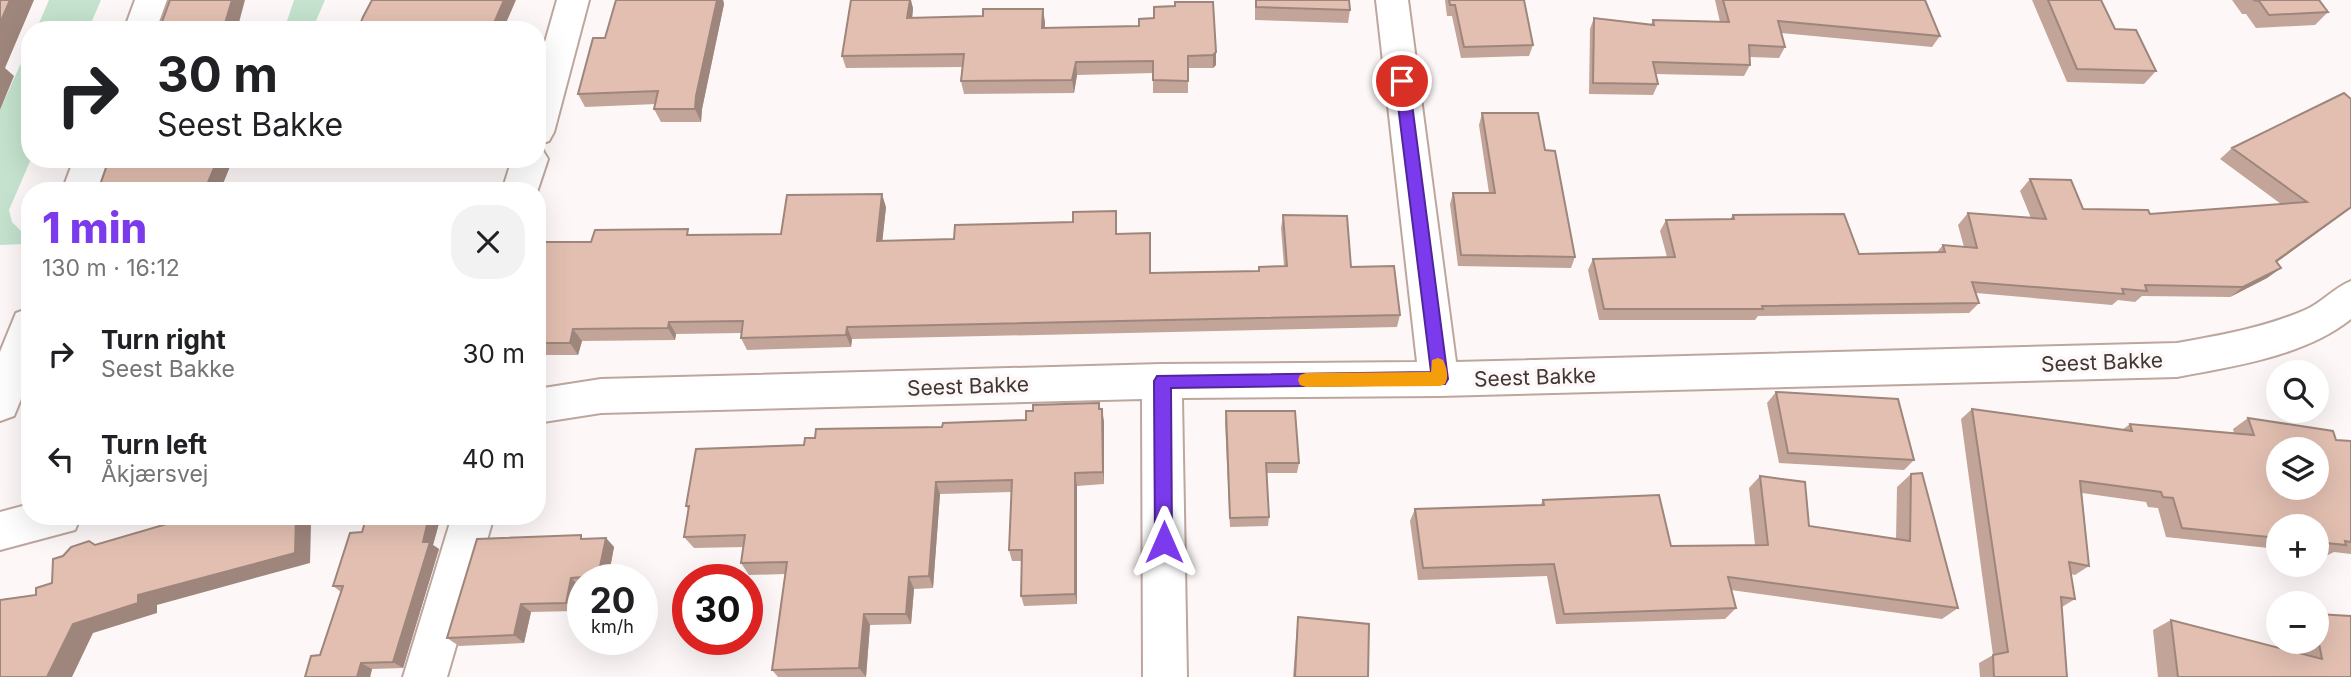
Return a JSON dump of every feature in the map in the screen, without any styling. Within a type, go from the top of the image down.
[{"type":"street","points":[[143,21],[151,0]]},
{"type":"street","points":[[546,99],[573,0]]},
{"type":"street","points":[[1392,0],[1440,379]]},
{"type":"street","name":"Seest Bakke","points":[[546,405],[601,396],[1162,381],[1440,379],[2177,360],[2254,346],[2322,320],[2351,297]]},
{"type":"street","points":[[0,404],[21,348]]},
{"type":"street","points":[[1162,381],[1165,677]]},
{"type":"street","points":[[0,531],[24,525]]},
{"type":"street","points":[[425,677],[470,525]]},
{"type":"green space","points":[[49,0],[101,0],[92,21],[40,21]]},
{"type":"green space","points":[[294,0],[325,0],[316,21],[287,21]]},
{"type":"green space","points":[[21,63],[21,168],[27,168],[9,210],[12,222],[21,231],[21,244],[0,245],[0,110]]},
{"type":"building","points":[[0,0],[10,0],[0,23]]},
{"type":"building","points":[[170,0],[232,0],[226,21],[162,21]]},
{"type":"building","points":[[372,0],[504,0],[495,21],[361,21]]},
{"type":"building","points":[[616,0],[717,0],[695,109],[654,109],[658,91],[578,94],[593,38],[605,38]]},
{"type":"building","points":[[851,0],[910,0],[907,18],[983,16],[983,9],[1043,9],[1042,28],[1139,26],[1139,19],[1154,18],[1154,7],[1175,6],[1175,2],[1213,2],[1216,52],[1213,55],[1188,56],[1188,81],[1153,80],[1153,61],[1076,62],[1072,80],[961,81],[964,54],[842,56]]},
{"type":"building","points":[[1256,0],[1349,0],[1350,10],[1256,7]]},
{"type":"building","points":[[1449,0],[1524,0],[1533,45],[1464,47],[1455,5],[1450,5]]},
{"type":"building","points":[[1723,0],[1925,0],[1940,36],[1778,21],[1785,47],[1749,45],[1750,65],[1653,62],[1658,84],[1593,83],[1594,18],[1654,25],[1653,20],[1729,22]]},
{"type":"building","points":[[2048,0],[2101,0],[2115,29],[2136,30],[2156,71],[2077,69]]},
{"type":"building","points":[[2253,0],[2319,0],[2328,12],[2269,15],[2259,1]]},
{"type":"building","points":[[2344,93],[2351,99],[2351,207],[2276,261],[2281,268],[2243,287],[2145,285],[2147,291],[2122,289],[2124,294],[1972,282],[1979,303],[1762,306],[1763,309],[1604,309],[1593,259],[1675,257],[1666,220],[1734,219],[1733,215],[1844,214],[1859,254],[1945,252],[1943,245],[1977,248],[1968,213],[2046,219],[2030,179],[2071,180],[2083,209],[2148,210],[2150,214],[2307,202],[2232,148]]},
{"type":"building","points":[[1482,113],[1538,113],[1545,150],[1555,151],[1575,257],[1461,255],[1453,193],[1495,193]]},
{"type":"building","points":[[106,168],[214,168],[208,182],[101,182]]},
{"type":"building","points":[[882,194],[877,241],[954,239],[955,225],[1073,222],[1073,212],[1116,211],[1116,234],[1150,233],[1150,273],[1259,271],[1259,267],[1287,266],[1283,215],[1347,216],[1351,267],[1394,266],[1400,315],[847,327],[846,335],[741,338],[743,321],[669,322],[668,328],[573,329],[570,343],[546,343],[546,242],[591,242],[595,230],[688,229],[687,235],[781,234],[787,195]]},
{"type":"building","points":[[1776,392],[1898,399],[1914,460],[1788,453]]},
{"type":"building","points":[[1099,403],[1099,409],[1102,409],[1103,472],[1075,473],[1075,594],[1021,596],[1022,550],[1009,550],[1012,480],[936,482],[929,576],[909,577],[906,614],[864,614],[859,668],[772,670],[787,562],[741,563],[745,535],[684,537],[689,506],[686,506],[696,449],[804,445],[805,438],[815,438],[816,429],[942,427],[943,423],[1026,420],[1026,411],[1033,411],[1033,405]]},
{"type":"building","points":[[1972,409],[2132,431],[2130,424],[2254,435],[2248,418],[2266,421],[2266,423],[2333,431],[2336,440],[2351,441],[2351,542],[2345,541],[2346,545],[2329,543],[2329,514],[2266,514],[2266,537],[2182,528],[2173,498],[2163,497],[2161,492],[2080,481],[2089,566],[2069,562],[2075,599],[2061,597],[2067,677],[1994,677],[1993,655],[2008,652]]},
{"type":"building","points":[[1226,411],[1295,411],[1299,463],[1266,463],[1269,517],[1230,518]]},
{"type":"building","points":[[1922,473],[1958,608],[1728,577],[1736,608],[1564,614],[1554,564],[1423,568],[1415,509],[1544,505],[1543,500],[1659,495],[1671,546],[1768,545],[1760,476],[1805,482],[1809,526],[1910,541],[1911,474]]},
{"type":"building","points":[[163,525],[296,525],[295,553],[138,595],[138,603],[73,624],[47,677],[0,677],[0,600],[36,595],[36,588],[52,583],[53,559],[63,556],[71,547],[89,541],[95,545]]},
{"type":"building","points":[[364,525],[427,525],[423,542],[430,542],[393,662],[361,663],[357,677],[305,677],[311,656],[320,655],[343,586],[333,586],[350,533],[362,532]]},
{"type":"building","points":[[581,535],[581,539],[606,538],[601,564],[567,564],[566,603],[521,604],[514,635],[447,638],[477,539]]},
{"type":"building","points":[[2329,615],[2351,616],[2351,677],[2178,677],[2171,620],[2266,645],[2266,654],[2303,654],[2322,659],[2321,654],[2329,654]]},
{"type":"building","points":[[1298,617],[1369,624],[1368,677],[1295,677]]},
{"type":"slow traffic","points":[[1306,380],[1440,379],[1438,365]]},
{"type":"route","points":[[1164,542],[1162,381],[1440,379],[1402,81]]}]
